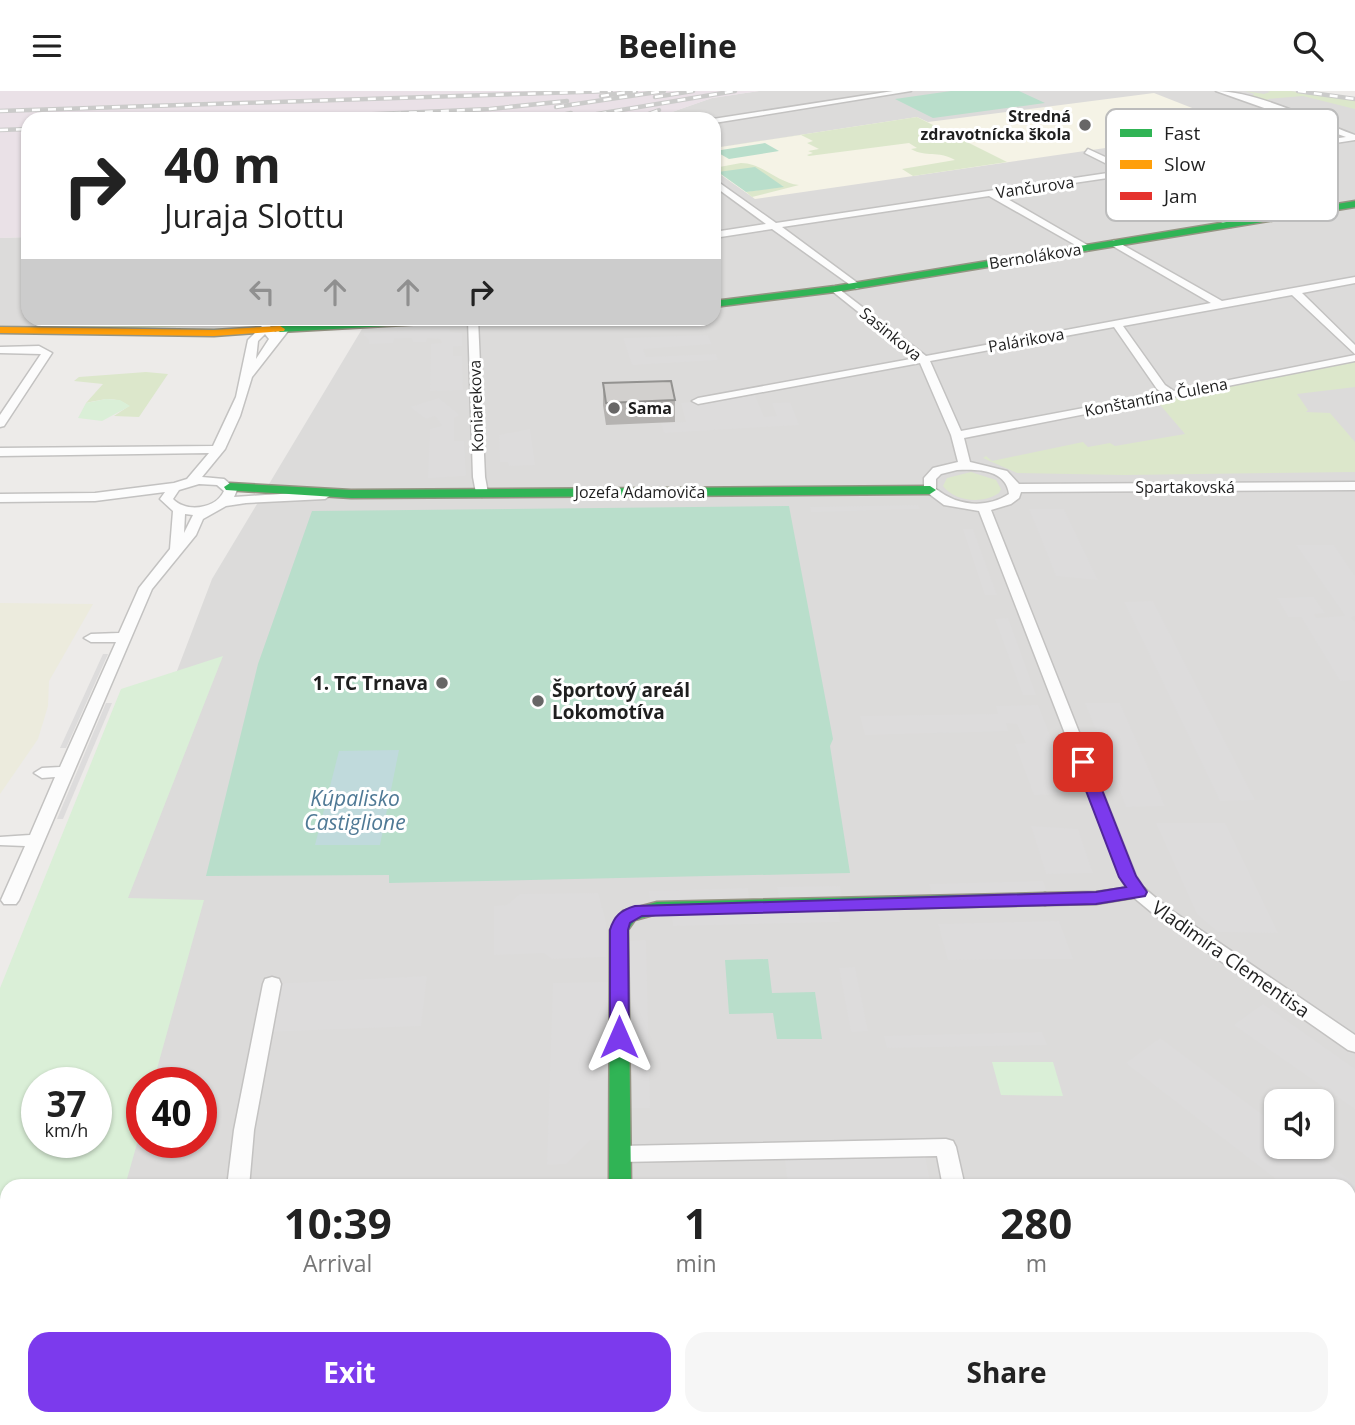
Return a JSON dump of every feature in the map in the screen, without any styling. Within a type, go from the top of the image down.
[{"type":"street","points":[[721,120],[907,91]]},
{"type":"street","points":[[1220,91],[1277,109]]},
{"type":"street","points":[[1338,132],[1355,138]]},
{"type":"street","points":[[1088,151],[1106,160]]},
{"type":"street","name":"Vančurova","points":[[721,234],[1106,177]]},
{"type":"street","points":[[721,187],[856,286]]},
{"type":"street","points":[[992,194],[1086,248]]},
{"type":"street","points":[[1225,221],[1231,224]]},
{"type":"street","name":"Bernolákova","points":[[721,303],[856,286],[1250,221]]},
{"type":"street","points":[[1114,243],[1221,305]]},
{"type":"street","name":"Palárikova","points":[[698,401],[1355,280]]},
{"type":"street","name":"Sasinkova","points":[[835,289],[924,359],[957,435],[965,465]]},
{"type":"street","points":[[1293,291],[1355,351]]},
{"type":"street","points":[[1117,324],[1161,387],[1172,394]]},
{"type":"street","points":[[231,332],[253,340],[295,327],[315,326]]},
{"type":"street","name":"Koniarekova","points":[[473,326],[479,477],[482,493]]},
{"type":"street","points":[[0,330],[270,333]]},
{"type":"street","points":[[92,332],[270,333]]},
{"type":"street","points":[[250,375],[261,364],[270,333]]},
{"type":"street","points":[[192,481],[219,449],[250,375],[253,340]]},
{"type":"street","points":[[0,349],[39,349],[47,353],[0,424]]},
{"type":"street","name":"Konštantína Čulena","points":[[957,435],[1355,358]]},
{"type":"street","points":[[0,452],[219,449]]},
{"type":"street","points":[[219,449],[217,474],[231,495],[223,503]]},
{"type":"street","points":[[965,465],[996,471],[1012,481],[1015,488],[1015,495],[1005,503],[984,507],[948,502],[930,490],[930,478],[937,471],[965,465]]},
{"type":"street","points":[[95,496],[175,487],[192,481],[225,484]]},
{"type":"street","name":"Jozefa Adamoviča","points":[[225,484],[351,494]]},
{"type":"street","name":"Spartakovská","points":[[1015,488],[1355,486]]},
{"type":"street","points":[[167,501],[167,496],[175,487]]},
{"type":"street","name":"Jozefa Adamoviča","points":[[179,509],[208,508],[246,499],[351,494],[930,490]]},
{"type":"street","points":[[0,498],[95,496],[167,501],[179,509],[180,517],[174,538],[176,548]]},
{"type":"street","name":"Vladimíra Clementisa","points":[[984,507],[1128,877],[1138,892],[1172,920],[1355,1045]]},
{"type":"street","points":[[10,900],[146,589],[208,508]]},
{"type":"street","points":[[91,638],[124,638]]},
{"type":"street","points":[[42,773],[66,772]]},
{"type":"street","points":[[4,841],[36,840]]},
{"type":"street","points":[[621,1179],[619,930],[622,921],[629,914],[657,908],[1096,898],[1138,892]]},
{"type":"street","points":[[240,1176],[244,1130],[272,984]]},
{"type":"street","points":[[620,1154],[946,1147],[952,1179]]},
{"type":"shaded area","points":[[0,91],[759,91],[712,98],[672,112],[21,112],[21,237],[0,238]]},
{"type":"shaded area","points":[[759,91],[1290,91],[1355,100],[1355,1179],[0,1179],[0,1135],[21,1080],[21,1158],[112,1158],[112,1067],[26,1067],[212,579],[364,326],[721,326],[721,112],[672,112],[712,98]]},
{"type":"shaded area","points":[[1154,93],[1195,109],[1106,109],[1106,148],[755,199],[721,175],[721,147],[917,117],[928,122]]},
{"type":"shaded area","points":[[21,237],[21,326],[66,326],[36,327],[0,325],[0,238]]},
{"type":"shaded area","points":[[449,328],[450,332],[462,333],[462,346],[453,347],[453,356],[462,356],[463,390],[430,391],[431,344],[442,343],[440,339],[427,338],[426,342],[413,342],[412,338],[394,339],[393,343],[369,344],[369,340],[364,336],[364,333]]},
{"type":"shaded area","points":[[708,335],[712,344],[643,349],[646,357],[716,354],[718,360],[632,365],[623,338]]},
{"type":"shaded area","points":[[755,396],[764,417],[777,416],[772,403],[790,402],[799,425],[664,433],[661,423],[686,422],[681,403]]},
{"type":"shaded area","points":[[439,398],[460,415],[454,418],[454,441],[464,441],[466,476],[428,478],[430,429],[442,426],[435,416],[426,419],[410,407]]},
{"type":"shaded area","points":[[530,429],[535,465],[509,466],[508,462],[500,462],[499,435]]},
{"type":"shaded area","points":[[918,505],[920,509],[811,512],[810,507]]},
{"type":"shaded area","points":[[1029,509],[1064,509],[1098,580],[1056,576]]},
{"type":"shaded area","points":[[963,529],[973,529],[997,595],[985,595]]},
{"type":"shaded area","points":[[1296,545],[1334,545],[1355,576],[1355,616],[1351,617],[1355,622],[1355,680],[1340,681],[1301,617],[1288,617],[1277,598],[1314,597],[1325,613],[1314,614],[1316,618],[1345,616]]},
{"type":"shaded area","points":[[1153,601],[1255,800],[1220,801],[1124,602]]},
{"type":"shaded area","points":[[0,603],[93,604],[49,681],[48,706],[38,739],[0,794]]},
{"type":"shaded area","points":[[1008,618],[1036,695],[1023,695],[995,619]]},
{"type":"shaded area","points":[[103,654],[108,654],[66,748],[60,748]]},
{"type":"shaded area","points":[[106,703],[112,703],[63,819],[57,819]]},
{"type":"shaded area","points":[[1085,703],[1120,703],[1165,806],[1126,807]]},
{"type":"shaded area","points":[[1038,705],[1073,794],[1034,795],[1015,744],[1026,743],[1017,724],[1006,723],[1008,731],[865,735],[860,716],[998,714],[996,706]]},
{"type":"shaded area","points":[[1156,823],[1225,823],[1278,933],[1218,932],[1197,914]]},
{"type":"shaded area","points":[[1031,826],[1078,829],[1093,873],[1046,874]]},
{"type":"shaded area","points":[[1043,881],[1047,892],[932,894],[929,884]]},
{"type":"shaded area","points":[[840,886],[842,897],[779,898],[777,887]]},
{"type":"shaded area","points":[[748,888],[749,899],[650,901],[649,891]]},
{"type":"shaded area","points":[[598,893],[606,922],[606,957],[552,959],[544,953],[494,955],[494,906],[507,905],[520,894]]},
{"type":"shaded area","points":[[838,910],[840,922],[673,926],[672,915]]},
{"type":"shaded area","points":[[1059,921],[1073,959],[948,960],[938,924]]},
{"type":"shaded area","points":[[646,940],[650,1108],[631,1108],[629,941]]},
{"type":"shaded area","points":[[855,967],[868,1031],[851,1032],[839,968]]},
{"type":"shaded area","points":[[427,976],[421,1026],[264,1032],[272,984]]},
{"type":"shaded area","points":[[608,982],[608,1140],[590,1140],[566,1164],[547,1165],[553,983]]},
{"type":"shaded area","points":[[1263,1004],[1355,1069],[1355,1109],[1334,1094],[1334,1089],[1326,1089],[1234,1025]]},
{"type":"shaded area","points":[[1042,1032],[1047,1045],[887,1048],[884,1036]]},
{"type":"shaded area","points":[[1160,1038],[1264,1116],[1264,1159],[1322,1159],[1348,1179],[1276,1179],[1126,1063]]},
{"type":"shaded area","points":[[925,1156],[930,1179],[787,1179],[785,1160]]},
{"type":"green space","points":[[951,91],[1019,91],[1045,103],[933,118],[895,99]]},
{"type":"green space","points":[[1245,91],[1264,94],[1270,92],[1268,91],[1290,91],[1355,100],[1355,109],[1303,96],[1267,99],[1271,101],[1266,102],[1248,97],[1255,94]]},
{"type":"green space","points":[[917,117],[1007,162],[913,176],[902,169],[955,160],[943,155],[917,152],[911,149],[917,148],[909,143],[809,156],[807,155],[813,153],[808,151],[819,149],[807,143],[813,141],[801,135],[721,147]]},
{"type":"green space","points":[[765,143],[779,151],[729,159],[721,154],[721,150]]},
{"type":"green space","points":[[749,164],[784,181],[799,185],[752,197],[746,192],[783,186],[721,173],[721,167]]},
{"type":"green space","points":[[755,167],[784,187],[746,192],[721,172]]},
{"type":"green space","points":[[47,326],[190,326],[109,329]]},
{"type":"green space","points":[[1355,361],[1355,387],[1297,394],[1308,410],[1306,412],[1330,413],[1355,442],[1355,472],[1124,475],[1017,473],[983,458],[986,456],[992,461],[1083,442],[1088,447],[1110,443],[1115,446],[1185,434],[1156,400]]},
{"type":"green space","points":[[146,372],[168,374],[139,417],[114,416],[129,406],[119,401],[86,403],[103,384],[74,381],[79,377]]},
{"type":"green space","points":[[106,399],[120,400],[130,406],[102,421],[78,418],[86,403]]},
{"type":"green space","points":[[971,472],[996,480],[1001,489],[999,493],[985,499],[970,500],[955,495],[943,486],[947,478]]},
{"type":"green space","name":"Športový areál Lokomotíva","points":[[789,506],[833,739],[830,746],[850,873],[389,883],[389,875],[206,876],[258,664],[312,511]]},
{"type":"green space","points":[[223,656],[128,898],[204,900],[157,1067],[126,1067],[126,1158],[133,1158],[127,1179],[0,1179],[0,988],[121,689]]},
{"type":"green space","points":[[768,959],[772,993],[815,992],[822,1039],[777,1039],[773,1013],[729,1014],[725,960]]},
{"type":"green space","points":[[992,1062],[1053,1062],[1063,1096],[1001,1095]]},
{"type":"water","name":"Kúpalisko Castiglione","points":[[399,750],[380,845],[315,845],[339,751]]},
{"type":"building","points":[[671,381],[675,400],[606,403],[603,383]]},
{"type":"railway","points":[[0,111],[611,91]]},
{"type":"railway","points":[[601,96],[636,91]]},
{"type":"railway","points":[[556,107],[664,91]]},
{"type":"railway","points":[[655,97],[693,91]]},
{"type":"railway","points":[[609,112],[735,91]]},
{"type":"railway","points":[[1298,91],[1355,99]]},
{"type":"railway","points":[[422,112],[490,109],[567,101]]},
{"type":"railway","points":[[654,112],[659,110]]},
{"type":"railway","points":[[0,130],[21,129]]},
{"type":"traffic: fast","points":[[1338,207],[1355,204]]},
{"type":"traffic: fast","points":[[721,303],[835,289],[1251,221]]},
{"type":"traffic: fast","points":[[280,329],[333,326]]},
{"type":"traffic: fast","points":[[230,487],[351,494],[930,490]]},
{"type":"traffic: fast","points":[[620,1179],[619,930],[629,915],[657,908],[1045,899]]},
{"type":"traffic: slow","points":[[0,330],[214,333],[280,329]]},
{"type":"traffic: jam","points":[[1045,899],[1096,898],[1138,892]]},
{"type":"place","name":"Stredná zdravotnícka škola","points":[[1085,125]]},
{"type":"place","name":"Sama","points":[[614,408]]},
{"type":"place","name":"1. TC Trnava","points":[[442,683]]},
{"type":"place","name":"Športový areál Lokomotíva","points":[[538,701]]},
{"type":"route","points":[[619,1037],[619,930],[622,921],[629,914],[641,910],[1096,898],[1138,892],[1128,877],[1083,762]]}]
